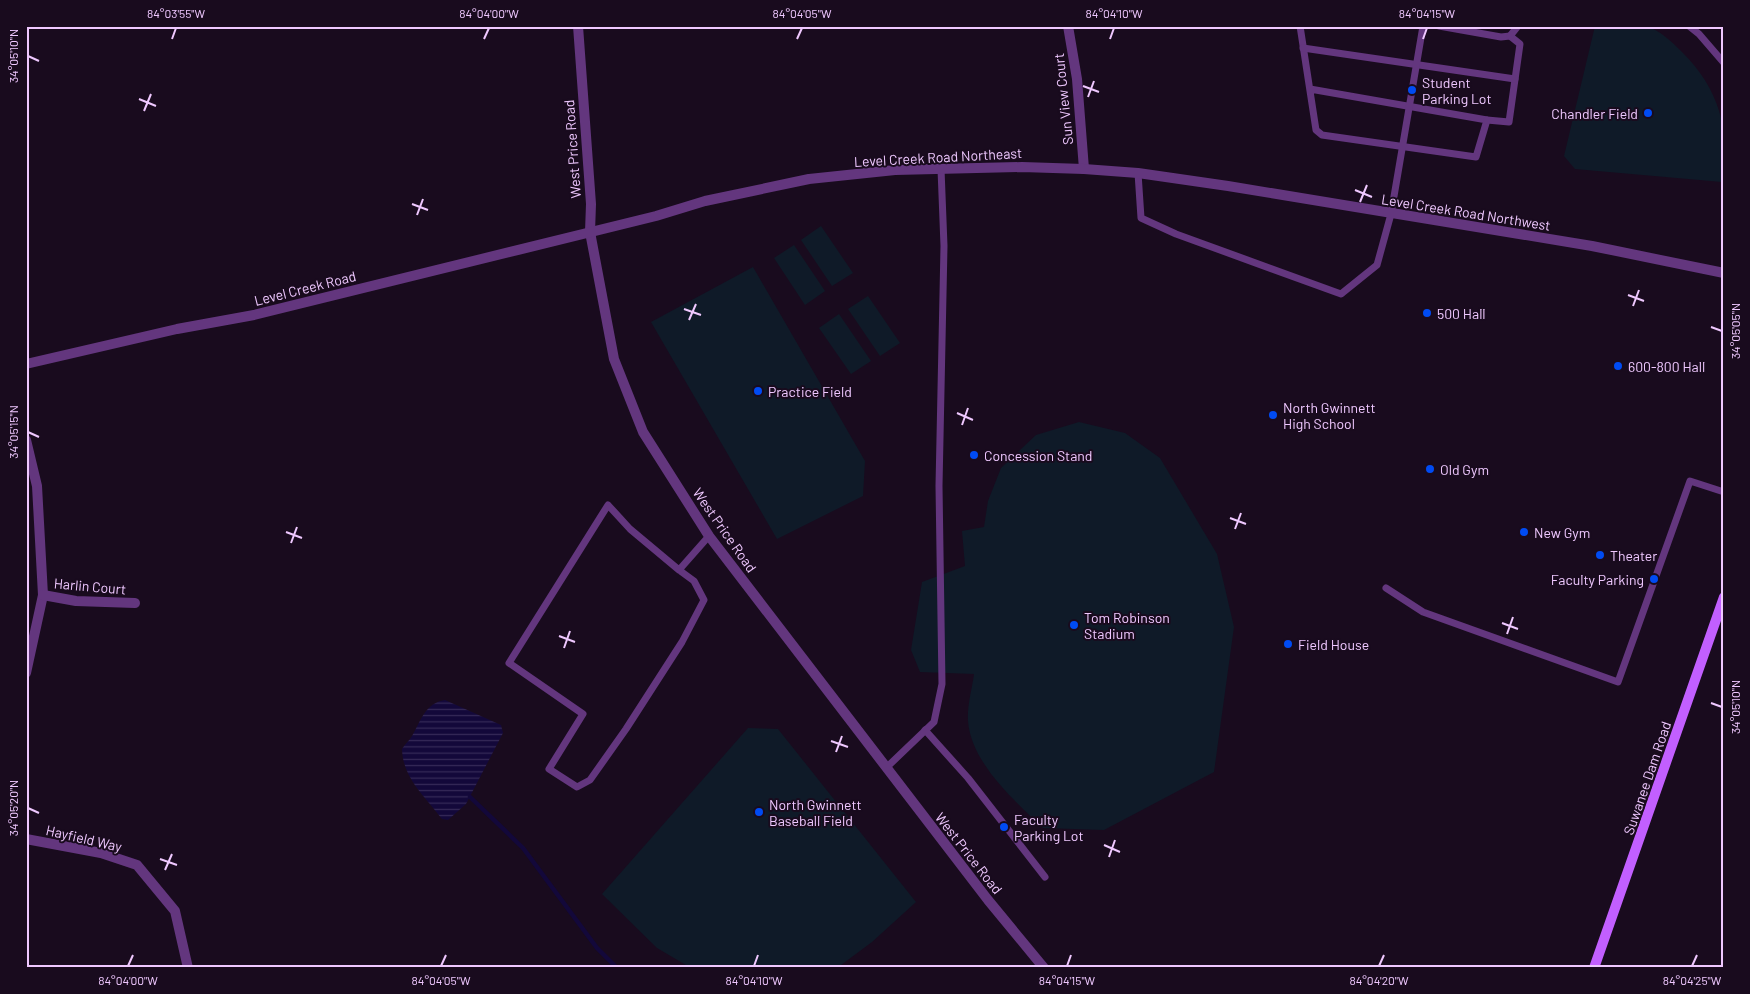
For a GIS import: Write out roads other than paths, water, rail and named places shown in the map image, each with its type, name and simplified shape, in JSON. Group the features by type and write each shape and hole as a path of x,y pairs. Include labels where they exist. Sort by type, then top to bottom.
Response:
{"main road":[{"name":"Suwanee Dam Road","path":"1594,968 1724,596"}],"street":[{"name":"West Price Road","path":"578,26 590,204 590,232 614,359 643,432 709,536 988,900 1044,968"},
{"name":"Sun View Court","path":"1068,26 1077,79 1084,169"},
{"name":"Level Creek Road Northeast","path":"590,232 656,216 705,201 809,179 895,170 1022,166 1084,169"},
{"name":"Level Creek Road Northwest","path":"1084,169 1138,173 1228,186 1592,246 1723,271"},
{"name":"Level Creek Road","path":"26,364 176,329 254,315 590,232"},
{"path":"26,440 37,486 42,595 26,673"},
{"name":"Harlin Court","path":"42,595 76,601 135,603"},
{"name":"Hayfield Way","path":"26,839 101,853 137,865 174,911 188,968"}],"lane":[{"path":"1300,26 1316,130 1322,135 1476,157 1487,120"},
{"path":"1138,173 1141,218 1176,234 1341,294 1377,265 1391,214 1423,26"},
{"path":"1310,89 1487,120 1509,122 1520,44 1510,36 1501,37 1439,26"},
{"path":"1510,36 1518,26"},
{"path":"1689,26 1699,34 1724,63"},
{"path":"1303,48 1515,79"},
{"path":"886,768 934,722 942,684 939,486 944,246 941,169"},
{"path":"1386,588 1423,612 1618,682 1690,481 1724,492"},
{"path":"608,504 630,529 679,570 694,581 704,600 682,642 626,729 590,780 577,787 548,769 583,714 510,663 608,504"},
{"path":"679,570 709,536"},
{"path":"925,730 968,778 1044,877"}],"waterway":[{"path":"470,797 523,848 597,948 617,968"}],"place":[{"name":"Student Parking Lot","path":"1412,90"},
{"name":"Chandler Field","path":"1648,113"},
{"name":"500 Hall","path":"1427,313"},
{"name":"600-800 Hall","path":"1618,366"},
{"name":"Practice Field","path":"758,391"},
{"name":"North Gwinnett High School","path":"1273,415"},
{"name":"Concession Stand","path":"974,455"},
{"name":"Old Gym","path":"1430,469"},
{"name":"New Gym","path":"1524,532"},
{"name":"Theater","path":"1600,555"},
{"name":"Faculty Parking","path":"1654,579"},
{"name":"Tom Robinson Stadium","path":"1074,625"},
{"name":"Field House","path":"1288,644"},
{"name":"North Gwinnett Baseball Field","path":"759,812"},
{"name":"Faculty Parking Lot","path":"1004,827"}]}
